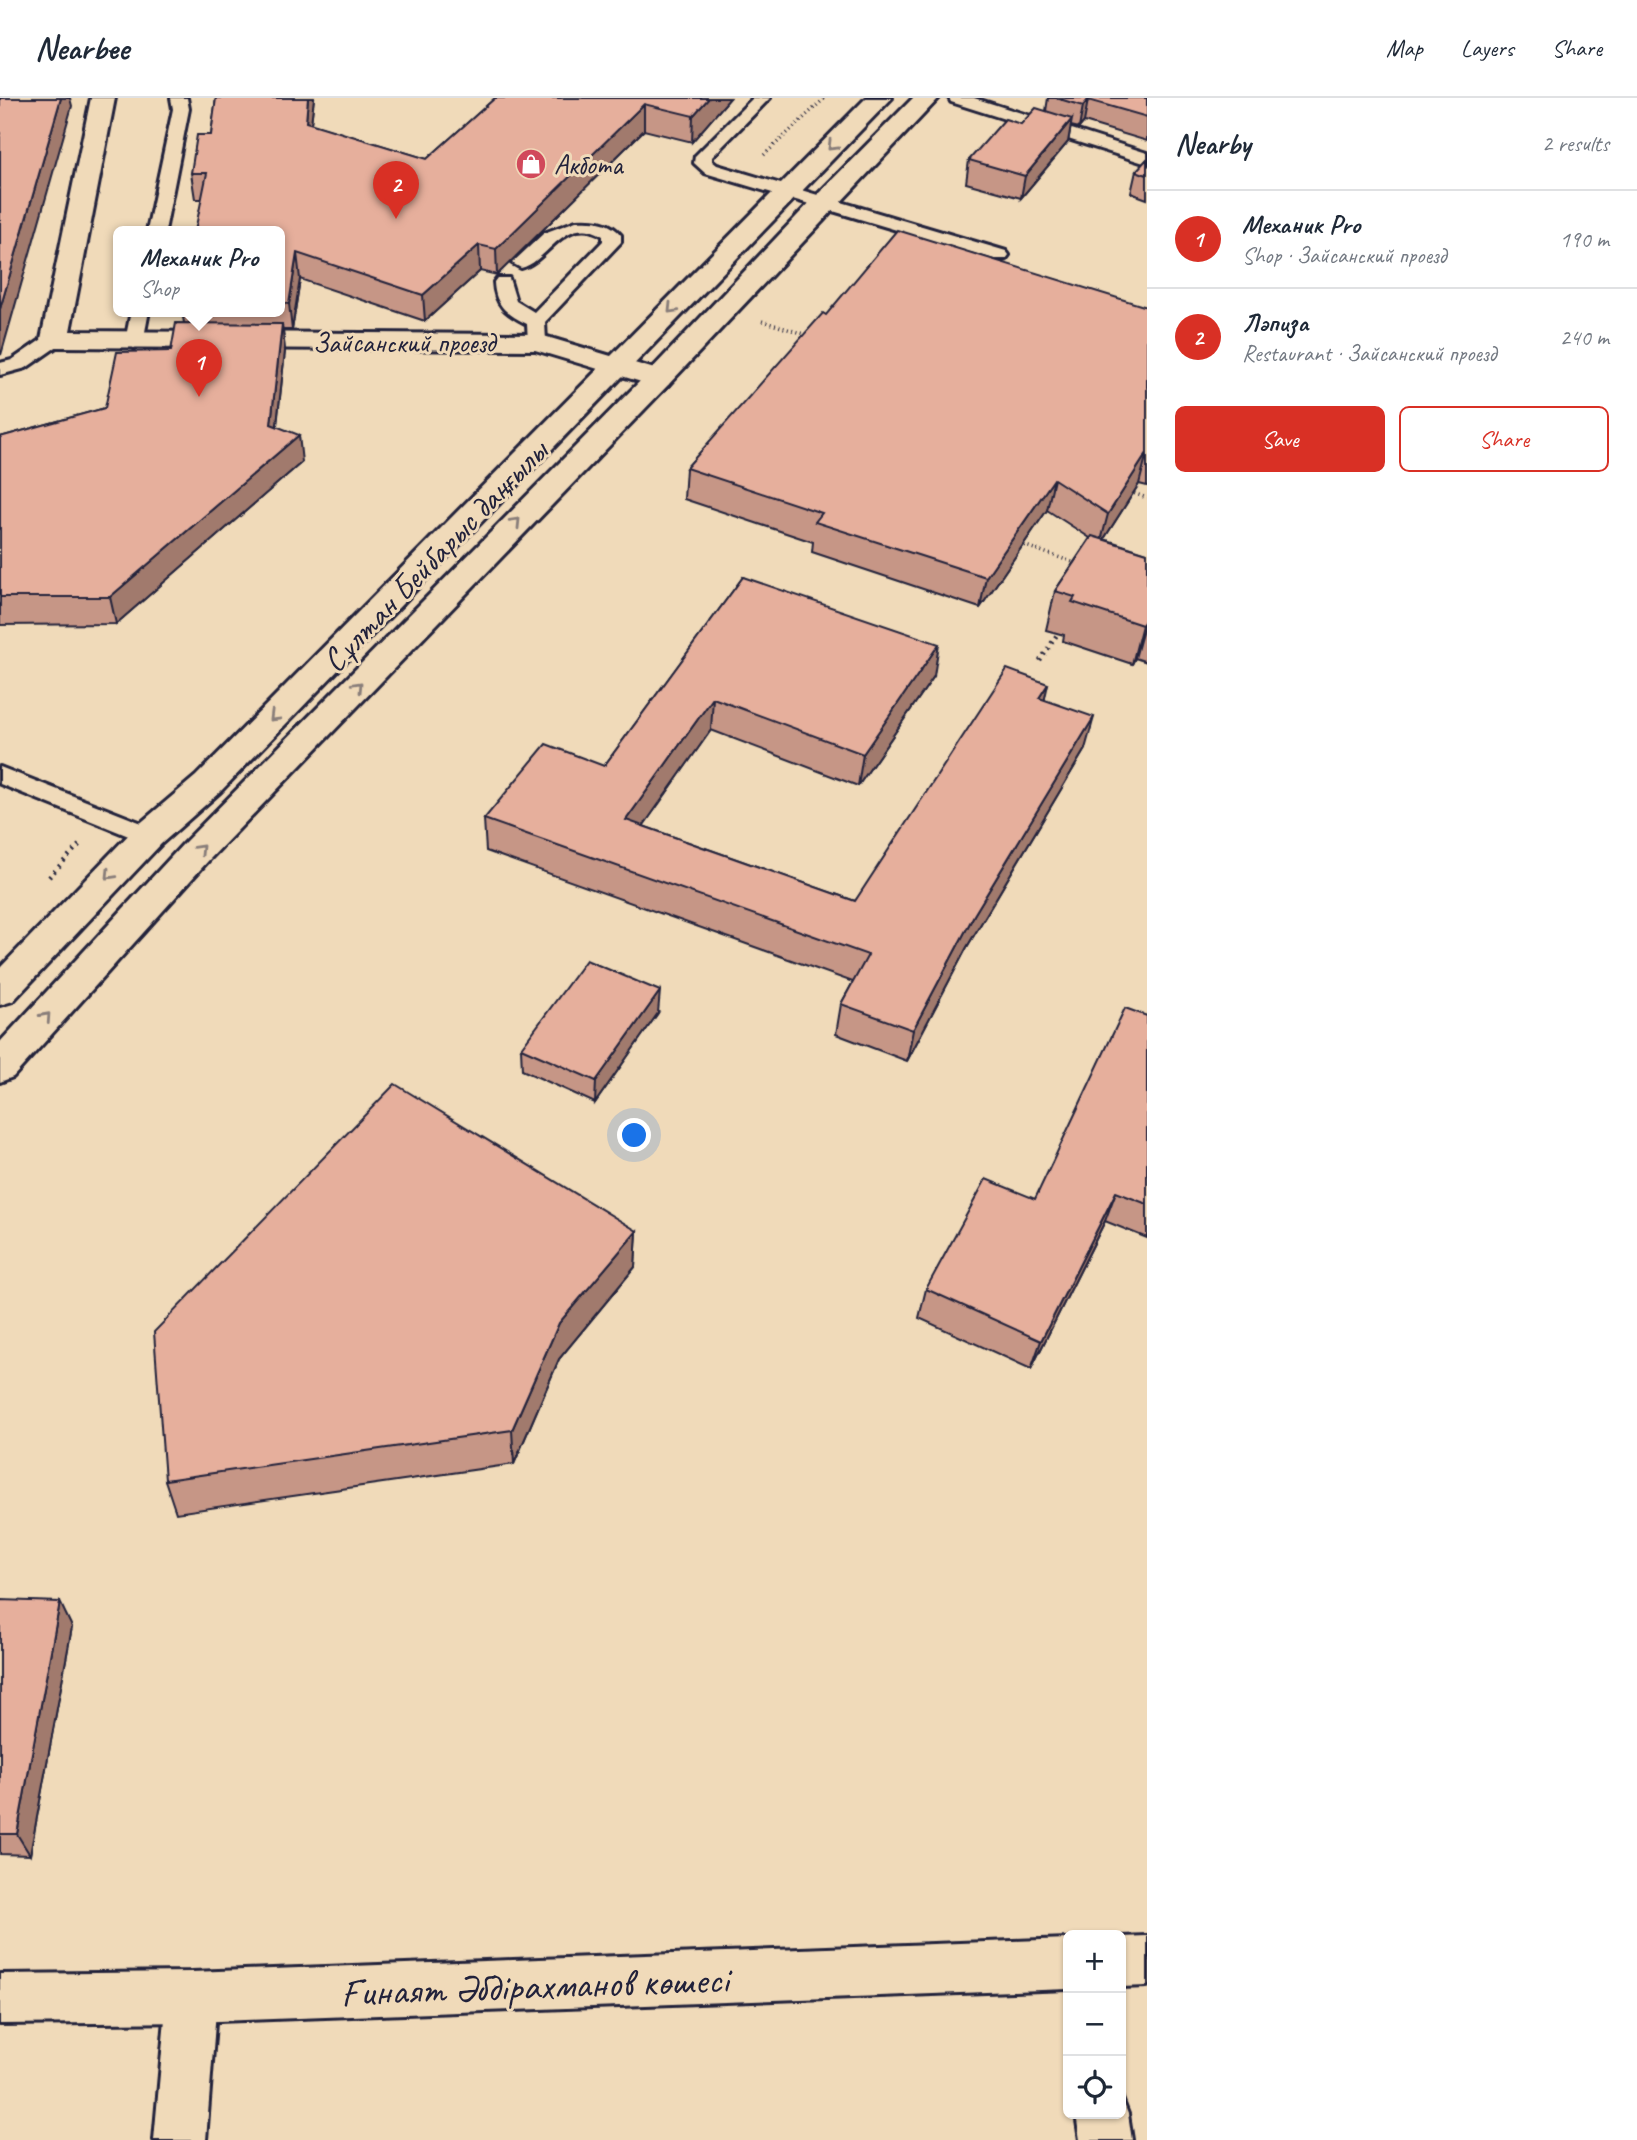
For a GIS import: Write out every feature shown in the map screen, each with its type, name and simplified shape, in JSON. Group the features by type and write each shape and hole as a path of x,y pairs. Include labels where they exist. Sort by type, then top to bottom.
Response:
{"main road":[{"path":"55,339 103,98"},
{"name":"Сұлтан Бейбарыс даңғылы","path":"0,991 149,835 227,764 880,98"},
{"name":"Сұлтан Бейбарыс даңғылы","path":"0,1067 196,852 658,379 824,202 927,98"},
{"name":"Зайсанский проезд","path":"55,339 134,342 537,332 615,368 658,379"},
{"path":"1126,1962 1147,1961"},
{"name":"Ғинаят Әбдірахманов көшесі","path":"0,1999 192,1997 1063,1964"},
{"path":"180,2140 192,1997"},
{"path":"1103,2119 1106,2140"}],"lane":[{"path":"157,226 181,109 179,98"},
{"path":"762,98 704,156 703,163 711,169 1000,256"},
{"path":"957,98 1147,159"},
{"path":"503,282 502,295 508,306 537,332 612,242 611,235 595,226 564,228 553,233 521,263"},
{"path":"134,342 139,317"},
{"path":"0,369 19,364 55,339"},
{"path":"0,775 149,835"}],"path":[{"path":"758,319 811,336"},
{"path":"1121,489 1147,498"},
{"path":"1018,544 1084,565"},
{"path":"1040,660 1062,626"}],"building":[{"path":"0,98 61,98 0,309"},
{"path":"216,98 308,98 306,122 427,159 495,98 709,98 693,116 644,104 496,249 479,245 423,295 297,253 289,304 285,304 285,226 196,226 207,173 191,173 197,135 211,135"},
{"path":"1056,98 1147,98 1147,117 1088,100 1083,106"},
{"path":"1036,108 1072,119 1025,176 969,160 1005,119 1021,124"},
{"path":"1147,159 1147,175 1136,171"},
{"path":"897,230 1147,307 1147,453 1108,514 1054,479 986,577 815,522 822,513 686,468 823,313 826,315"},
{"path":"176,323 282,324 271,424 299,435 110,597 0,597 0,437 105,408 117,352 171,351"},
{"path":"1092,536 1147,553 1147,620 1142,625 1072,602 1075,597 1055,591"},
{"path":"743,577 939,644 863,754 713,698 626,820 855,901 1007,669 1048,684 1039,698 1094,717 974,915 913,1030 841,1004 868,955 484,819 546,744 604,766"},
{"path":"586,960 660,991 596,1081 521,1048"},
{"path":"1125,1008 1147,1016 1147,1204 1116,1192 1041,1341 926,1289 986,1179 1035,1199"},
{"path":"395,1084 637,1231 559,1323 512,1430 165,1480 154,1332"},
{"path":"0,1600 60,1602 17,1834 0,1834"}],"place":[{"name":"Акбота","path":"531,164"},
{"name":"Ләпиза","path":"396,219"},
{"name":"Механик Pro","path":"199,397"}]}
